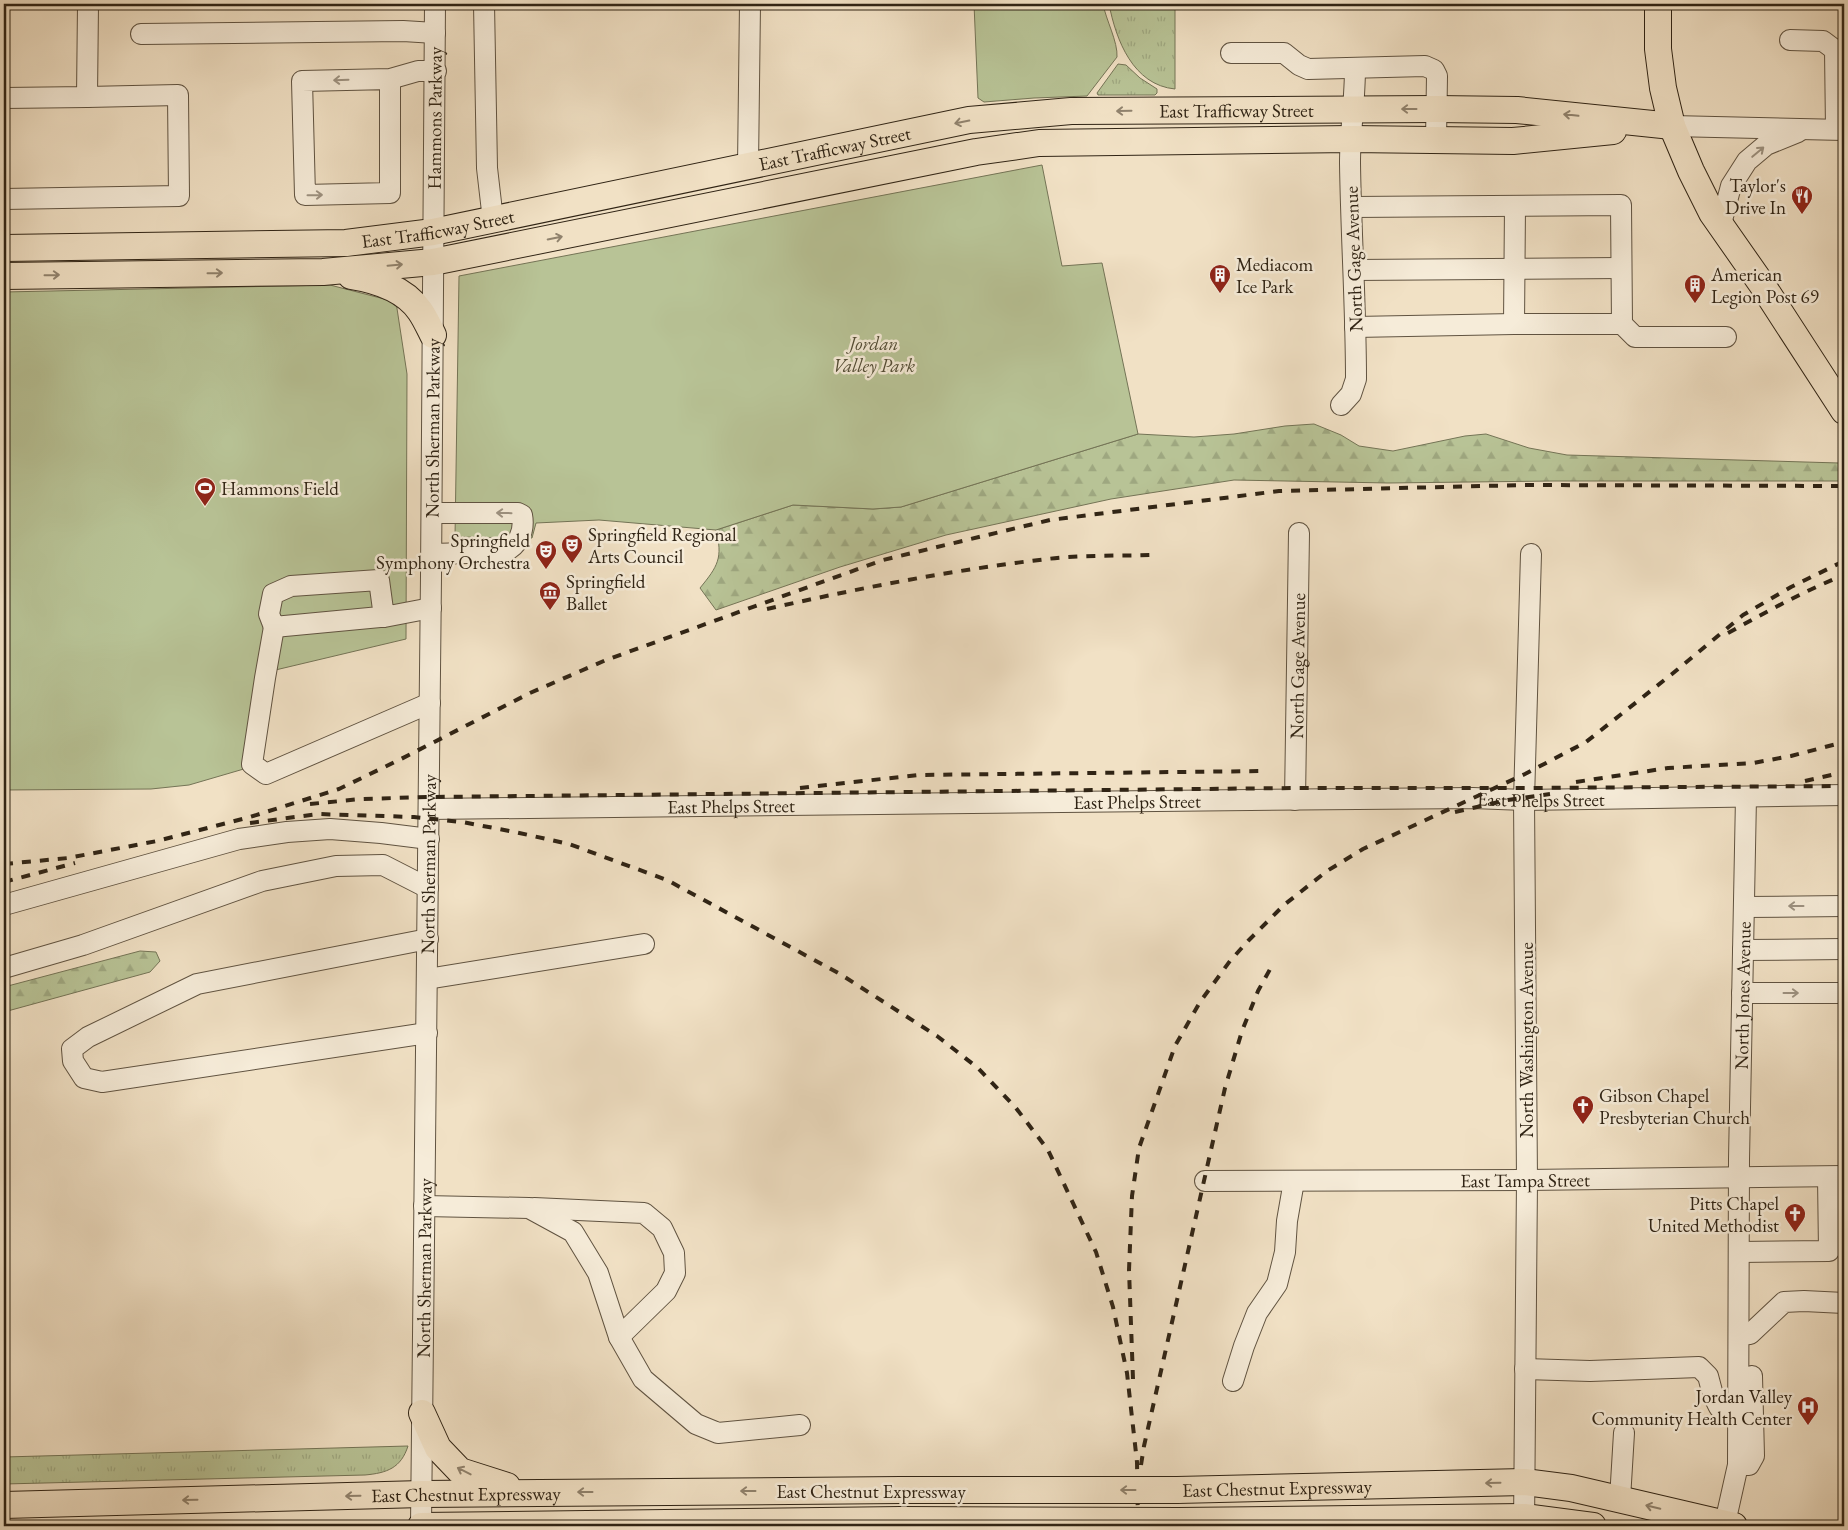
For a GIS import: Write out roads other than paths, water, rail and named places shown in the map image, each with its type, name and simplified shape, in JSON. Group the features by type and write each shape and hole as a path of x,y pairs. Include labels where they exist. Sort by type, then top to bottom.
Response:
{"main road":[{"path":"1658,4 1660,69 1672,126 1701,192 1712,213 1761,283 1844,411"},
{"name":"East Trafficway Street","path":"4,248 346,243 433,232 969,120 1071,112 1352,109 1517,110 1672,126"},
{"name":"East Trafficway Street","path":"4,276 323,272 434,262 967,154 1039,143 1351,139 1513,141 1672,126"},
{"path":"323,272 372,279 399,291 420,310 433,335"},
{"path":"422,1412 438,1448 460,1471 526,1492"},
{"name":"East Chestnut Expressway","path":"4,1505 526,1492 1177,1490 1524,1482 1570,1488 1730,1525"},
{"name":"East Chestnut Expressway","path":"421,1526 901,1520 1524,1522 1593,1526"}],"street":[{"path":"88,4 88,96"},
{"name":"Hammons Parkway","path":"433,232 436,71 435,4"},
{"path":"484,4 487,168 493,220"},
{"path":"748,166 750,4"},
{"path":"141,34 403,31 435,33"},
{"path":"1790,40 1822,41 1835,50 1840,129"},
{"path":"1231,53 1284,53 1299,65 1308,69 1425,66 1434,70 1436,76 1436,140"},
{"name":"North Gage Avenue","path":"1341,405 1351,394 1356,380 1351,139 1352,109 1355,95 1355,68"},
{"path":"390,79 390,193 305,195 302,81 390,79 418,71 436,71"},
{"path":"4,98 178,95 179,196 4,199"},
{"name":"East Trafficway Street","path":"1672,126 1840,129"},
{"path":"1721,224 1731,186 1746,161 1766,145 1807,129"},
{"path":"1352,207 1621,205 1622,324 1635,337 1726,337"},
{"path":"1514,324 1515,206"},
{"name":"North Sherman Parkway","path":"421,1526 432,554 433,232"},
{"path":"1354,270 1621,268"},
{"path":"1355,327 1622,324"},
{"path":"432,512 518,513 522,515 523,520 519,539 513,549 503,552 432,554"},
{"name":"North Gage Avenue","path":"1295,800 1299,533"},
{"name":"North Washington Avenue","path":"1524,1522 1527,1180 1524,800 1531,554"},
{"path":"384,617 379,580 291,586 273,594 270,614 274,627 252,764 266,774 430,702"},
{"path":"274,627 384,617 431,608"},
{"name":"East Phelps Street","path":"429,809 1473,798 1524,800 1844,795"},
{"name":"North Jones Avenue","path":"1730,1525 1738,1465 1738,1407 1744,1335 1739,1252 1739,1179 1746,797"},
{"path":"4,905 239,839 287,832 330,829 381,832 429,839"},
{"path":"381,832 384,865"},
{"path":"4,968 83,945 262,881 336,866 384,865 428,888"},
{"path":"1744,907 1844,906"},
{"path":"427,1033 102,1082 84,1078 72,1062 72,1049 88,1037 197,984 428,939"},
{"path":"427,979 644,944"},
{"path":"1743,950 1844,950"},
{"path":"1742,993 1844,993"},
{"path":"1739,1252 1829,1251 1836,1176"},
{"name":"East Tampa Street","path":"1205,1181 1739,1179 1836,1176"},
{"path":"1234,1381 1244,1346 1257,1314 1277,1284 1285,1252 1287,1222 1294,1181"},
{"path":"424,1206 644,1213 662,1228 674,1253 675,1273 666,1291 619,1337"},
{"path":"530,1208 573,1232 598,1273 619,1337 643,1379 696,1424 718,1433 800,1425"},
{"path":"1738,1465 1749,1465 1754,1456 1744,1335 1784,1302 1844,1303"},
{"path":"1525,1369 1590,1370 1699,1367 1708,1376 1713,1395 1719,1406 1738,1407"},
{"path":"1620,1499 1624,1433"}],"railway":[{"path":"4,864 68,858 157,841 250,817 339,789 530,693 606,660 883,560 1050,520 1279,491 1524,485 1844,486"},
{"path":"767,609 907,580 1012,563 1073,557 1150,555"},
{"path":"1133,1379 1129,1270 1132,1196 1139,1148 1175,1046 1200,1002 1230,961 1284,905 1327,871 1363,849 1525,774 1586,742 1743,615 1791,587 1844,561"},
{"path":"1728,633 1800,595 1844,575"},
{"path":"1576,782 1668,768 1753,763 1791,756 1844,742"},
{"path":"800,788 918,775 1264,771"},
{"path":"1805,781 1844,772"},
{"path":"310,804 361,799 429,797 1294,788 1844,786"},
{"path":"1455,812 1508,800 1550,794"},
{"path":"250,823 318,814 414,817 462,822 569,844 667,880 840,974 937,1036 978,1068 1016,1108 1048,1150 1096,1252 1113,1307 1127,1373 1137,1462 1138,1526"},
{"path":"4,882 75,863"},
{"path":"1141,1465 1225,1088 1242,1031 1258,991 1274,962"}],"place":[{"name":"Taylor's Drive In","path":"1802,215"},
{"name":"Mediacom Ice Park","path":"1220,294"},
{"name":"American Legion Post 69","path":"1695,304"},
{"name":"Hammons Field","path":"205,507"},
{"name":"Springfield Regional Arts Council","path":"572,564"},
{"name":"Springfield Symphony Orchestra","path":"546,570"},
{"name":"Springfield Ballet","path":"550,611"},
{"name":"Gibson Chapel Presbyterian Church","path":"1583,1125"},
{"name":"Pitts Chapel United Methodist","path":"1795,1233"},
{"name":"Jordan Valley Community Health Center","path":"1808,1426"}],"park label":[{"name":"Jordan Valley Park","path":"874,354"}]}
